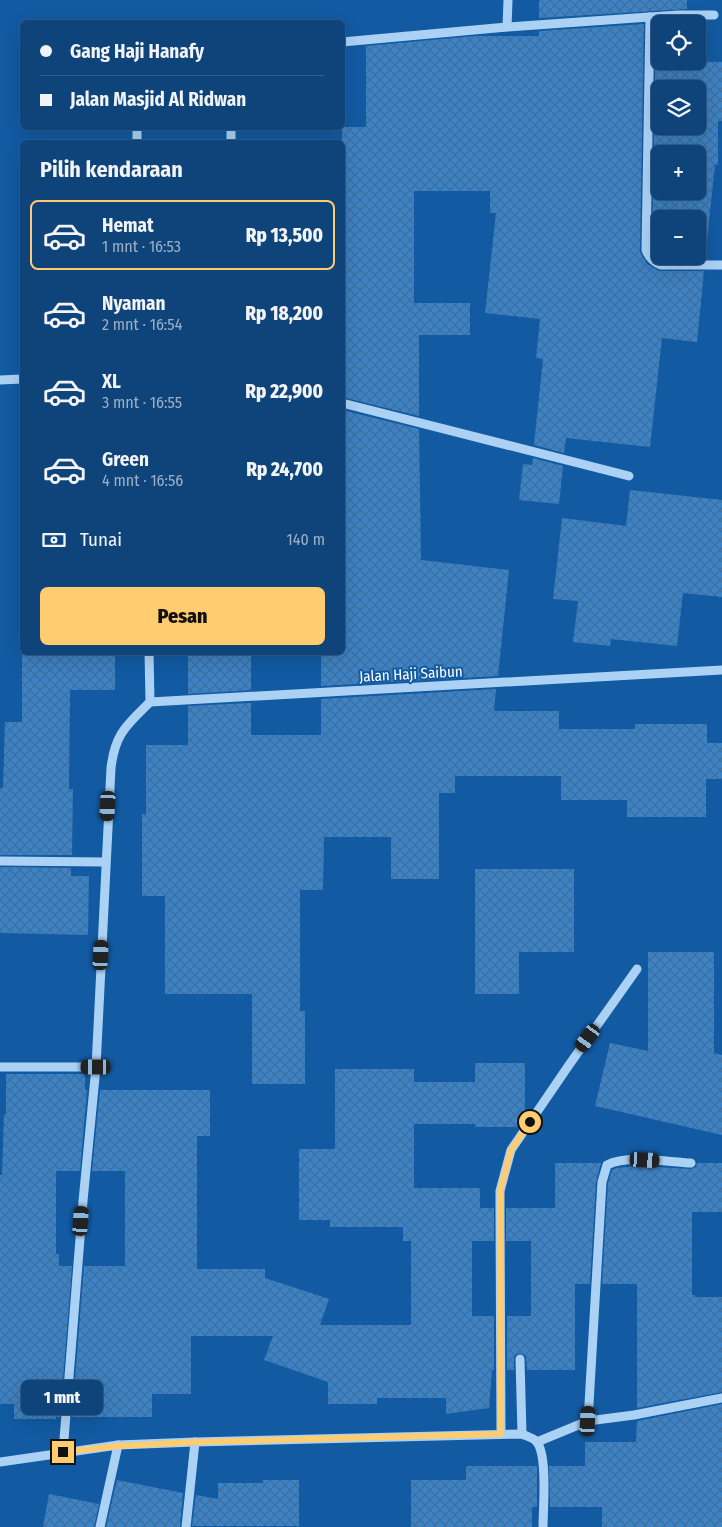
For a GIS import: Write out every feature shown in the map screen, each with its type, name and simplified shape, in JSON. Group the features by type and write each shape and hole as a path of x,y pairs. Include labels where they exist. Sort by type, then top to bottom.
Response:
{"street":[{"path":"508,0 508,27"},
{"path":"345,42 508,27 678,15 714,15"},
{"path":"650,17 646,250 655,263 722,265"},
{"path":"0,380 20,379"},
{"path":"345,404 629,476"},
{"path":"63,1452 83,1201 96,1067 111,768 114,746 122,731 150,702 148,655"},
{"name":"Jalan Haji Saibun","path":"150,702 722,670"},
{"path":"0,860 105,862"},
{"path":"501,1434 500,1211 503,1178 511,1150 637,969"},
{"path":"0,1067 96,1067"},
{"path":"588,1421 602,1182 607,1165 630,1160 691,1163"},
{"path":"520,1359 522,1434"},
{"path":"537,1442 588,1421 722,1398"},
{"path":"0,1462 118,1446 195,1442 522,1434 537,1442 542,1452 544,1477 543,1527"},
{"path":"186,1527 195,1442"},
{"path":"100,1527 118,1446"}],"building":[{"path":"539,0 687,0 687,9 539,18"},
{"path":"644,24 640,252 647,264 659,271 704,271 697,342 662,338 650,447 566,438 564,453 534,445 543,359 536,358 540,319 485,313 496,213 490,213 490,191 414,191 414,303 470,303 470,335 419,335 419,416 345,398 345,140 342,140 342,130 345,130 345,127 366,127 366,46 475,36 539,36 539,31"},
{"path":"706,62 722,62 722,121 718,121 718,165 715,165 706,250 706,210 653,210 653,200 706,200 706,145 654,145 654,135 706,135 706,80 655,80 655,70 706,70"},
{"path":"345,411 419,429 421,560 509,570 498,676 321,686 321,655 345,655"},
{"path":"533,458 563,466 559,504 519,500 523,464 532,465"},
{"path":"630,490 722,500 722,597 683,593 677,646 611,639 610,646 573,642 578,601 553,599 562,518 626,526"},
{"path":"22,655 115,655 115,690 70,690 69,789 73,789 72,855 0,855 0,788 3,788 5,722 22,722"},
{"path":"188,655 251,655 251,690 188,694"},
{"path":"496,689 494,711 559,711 559,729 635,729 635,724 707,724 707,743 722,743 722,779 706,779 706,817 627,817 627,800 561,800 561,776 455,776 455,793 439,793 439,879 391,879 391,837 324,837 323,890 300,890 300,1011 305,1011 305,1084 252,1084 252,994 165,994 165,896 142,896 142,814 146,814 146,745 188,745 188,706 251,703 251,735 321,735 321,699"},
{"path":"0,867 71,868 71,876 89,876 88,935 0,933"},
{"path":"475,869 574,869 574,952 519,952 519,994 475,994"},
{"path":"648,952 714,952 714,1053 722,1055 722,1135 595,1106 610,1043 648,1051"},
{"path":"475,1063 525,1063 525,1119 519,1127 475,1127 475,1124 414,1124 414,1188 480,1188 480,1208 494,1208 494,1241 472,1241 472,1316 494,1316 494,1370 492,1370 489,1408 446,1414 446,1398 377,1398 377,1404 328,1404 328,1382 264,1360 273,1336 191,1336 191,1394 152,1394 152,1417 72,1417 84,1266 125,1266 125,1171 92,1171 100,1090 210,1090 210,1136 197,1136 197,1269 265,1269 265,1278 329,1299 320,1325 411,1325 411,1241 403,1241 403,1227 330,1227 330,1220 299,1220 299,1149 335,1149 335,1069 414,1069 414,1082 475,1082"},
{"path":"6,1074 85,1074 85,1090 87,1090 80,1171 56,1171 56,1254 59,1254 59,1266 72,1266 60,1417 56,1417 56,1419 14,1419 14,1404 0,1404 0,1175 2,1175 4,1114 6,1114"},
{"path":"555,1163 601,1163 596,1182 590,1284 575,1284 575,1370 527,1370 526,1356 520,1353 514,1356 514,1370 507,1370 507,1316 531,1316 531,1241 506,1241 506,1208 555,1208"},
{"path":"697,1163 722,1163 722,1212 692,1212 692,1295 695,1295 695,1297 722,1297 722,1392 637,1408 637,1284 602,1284 608,1183 612,1170 617,1168 637,1166 691,1169 696,1167"},
{"path":"722,1404 722,1527 602,1527 602,1507 550,1507 549,1466 585,1466 585,1442 636,1442 637,1421"},
{"path":"466,1466 537,1466 537,1507 532,1507 532,1527 411,1527 411,1480 466,1480"},
{"path":"117,1480 183,1493 180,1527 106,1527"},
{"path":"263,1480 299,1480 299,1526 192,1526 196,1495 218,1499 218,1483 263,1483"},
{"path":"49,1494 99,1504 94,1527 43,1527"}],"route":[{"path":"63,1452 118,1446 195,1442 501,1434 500,1191 511,1150 530,1122"}]}
